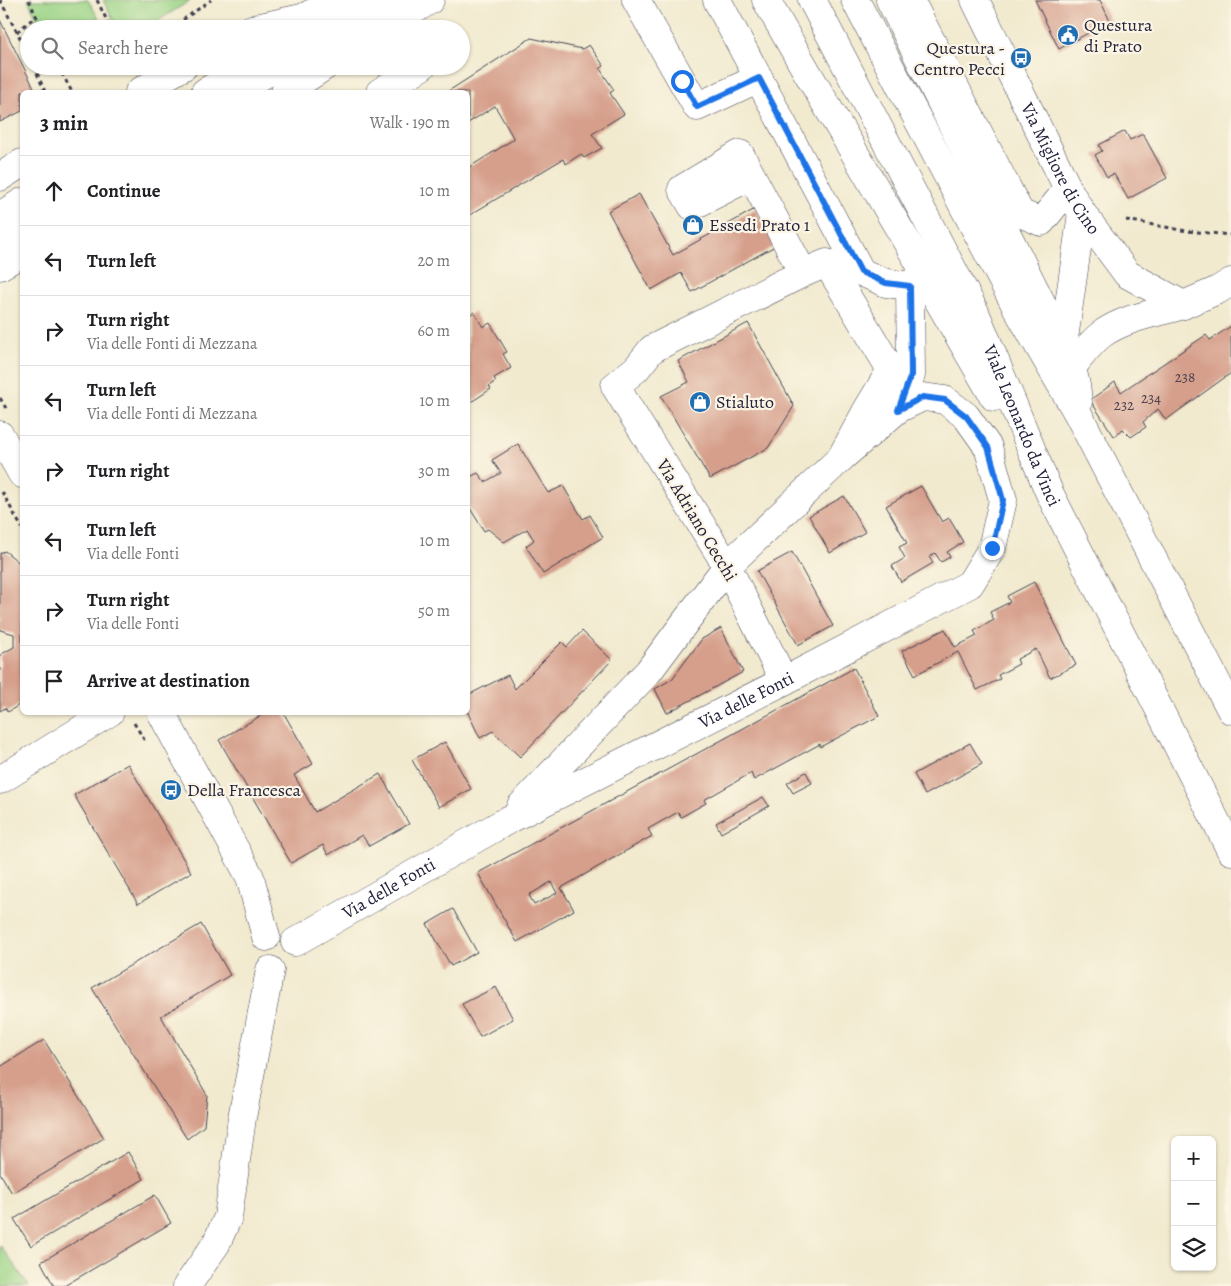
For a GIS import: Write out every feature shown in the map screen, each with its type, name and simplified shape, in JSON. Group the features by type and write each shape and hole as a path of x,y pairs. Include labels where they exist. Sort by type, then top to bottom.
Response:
{"main road":[{"path":"293,20 302,18 339,0"},
{"path":"330,20 364,0"},
{"path":"363,20 399,0"},
{"path":"398,20 430,0"},
{"path":"636,0 697,107 759,78"},
{"path":"717,0 861,272 886,283 917,279"},
{"path":"766,0 807,72 917,279 934,293 1048,492"},
{"name":"Viale Leonardo da Vinci","path":"812,0 975,312 1048,492 1231,851"},
{"path":"855,0 1018,312 1078,414 1231,710"},
{"path":"890,0 1068,356 1076,379 1078,414"},
{"path":"910,0 1020,213 1041,222 1068,189"},
{"name":"Via Migliore di Cino","path":"975,0 1068,189 1082,213 1127,274 1183,305"},
{"path":"142,90 168,75"},
{"path":"216,90 243,85 262,75"},
{"path":"288,90 311,75"},
{"path":"383,90 407,75"},
{"path":"0,177 20,164"},
{"path":"508,820 648,672 727,566 841,458 891,370 827,263 803,273 751,176"},
{"path":"0,216 20,203"},
{"path":"1068,356 1082,213"},
{"path":"0,242 20,228"},
{"path":"0,266 20,254"},
{"name":"Via Adriano Cecchi","path":"784,681 727,566 615,386 636,369 652,349 803,273"},
{"path":"898,410 911,375 917,279"},
{"path":"1068,356 1126,322 1183,305 1218,290 1231,282"},
{"name":"Via delle Fonti","path":"295,942 508,820 784,681 970,584 992,548 1003,500 988,447 966,416 945,400 923,397 898,410 841,458"},
{"path":"0,435 20,470"},
{"path":"0,780 105,715"},
{"path":"162,715 250,877 266,937"},
{"path":"275,933 281,933 290,937 295,942 298,958 294,964 283,972 270,970 262,963 260,949 266,937 275,933"},
{"path":"187,1286 216,1244 228,1217 242,1118 270,970"}],"path":[{"path":"0,0 20,38"},
{"path":"30,0 39,20"},
{"path":"97,0 107,20"},
{"path":"183,20 211,0"},
{"path":"31,20 37,15"},
{"path":"38,75 44,90"},
{"path":"63,75 71,90"},
{"path":"1126,220 1188,231 1231,236"},
{"path":"0,489 20,524"}],"green space":[{"path":"28,0 88,0 100,20 38,20"},
{"path":"103,0 191,0 159,20 113,20"},
{"path":"0,1245 29,1286 0,1286"}],"building":[{"name":"Questura di Prato","path":"1035,0 1100,0 1110,21 1059,49"},
{"path":"0,20 20,60 20,75 28,75 35,90 20,90 20,112 0,122"},
{"path":"531,38 582,49 589,45 604,66 600,69 614,90 610,93 624,114 592,134 602,148 584,158 581,154 566,164 563,159 470,215 470,167 514,139 495,106 470,122 470,90 450,90"},
{"path":"1125,131 1130,140 1143,134 1167,178 1128,199 1114,174 1107,177 1095,155 1102,151 1099,145"},
{"path":"639,194 673,255 755,209 775,246 692,292 681,273 651,290 608,211"},
{"path":"474,312 483,327 490,323 507,352 503,354 511,368 494,378 496,381 489,386 491,389 470,403 470,315"},
{"path":"748,323 794,406 768,448 710,479 661,396 689,382 678,361"},
{"path":"1231,326 1231,373 1166,420 1158,409 1143,422 1146,427 1131,437 1123,429 1114,436 1090,400 1115,382 1121,392 1206,335 1210,340"},
{"path":"518,444 548,493 563,486 583,519 590,515 603,537 543,574 526,546 534,540 527,529 504,542 488,529 484,531 470,508 470,477 478,473 485,482 501,473 492,460"},
{"path":"921,486 942,522 949,518 963,542 947,552 950,557 941,562 935,553 929,557 933,563 901,582 892,566 905,558 899,547 907,543 886,506"},
{"path":"844,496 865,532 830,553 809,516"},
{"path":"5,551 20,563 20,704 8,712 5,708 0,711 0,655 14,647 14,634 0,630 0,553"},
{"path":"792,552 833,626 798,645 757,571"},
{"path":"1034,582 1076,665 1050,678 1036,649 1017,659 1019,664 998,675 1000,679 977,690 958,652 915,675 902,651 945,629 955,647 977,636 974,631 994,620 990,612 1010,602 1007,596"},
{"path":"721,628 743,672 667,713 655,689 672,679 702,639"},
{"path":"582,631 612,660 520,757 493,731 480,738 469,715 470,694 508,675 515,689 562,642 567,647"},
{"path":"854,668 879,716 820,747 820,744 754,780 751,773 704,800 706,803 681,817 678,812 648,829 652,836 561,888 574,910 517,942 478,873","holes":["551,882 557,893 534,905 529,895"]},
{"path":"262,715 285,715 313,764 294,775 315,812 380,774 409,824 369,846 362,835 328,855 323,845 291,863 219,740"},
{"path":"445,742 471,789 439,807 412,760"},
{"path":"970,743 982,764 925,795 914,774"},
{"path":"128,764 191,872 138,904 74,795"},
{"path":"806,772 812,783 793,793 787,783"},
{"path":"763,797 769,806 721,833 716,823"},
{"path":"453,909 477,952 451,966 427,924"},
{"path":"201,924 230,975 161,1016 207,1095 204,1126 187,1139 92,988"},
{"path":"496,987 513,1019 480,1037 462,1004"},
{"path":"44,1040 104,1138 12,1193 0,1173 0,1067"},
{"path":"128,1152 144,1179 31,1246 14,1219"},
{"path":"155,1195 171,1223 64,1286 54,1286 41,1262"}],"place":[{"name":"Questura di Prato","path":"1068,35"},
{"name":"Questura - Centro Pecci","path":"1021,58"},
{"name":"Essedi Prato 1","path":"693,225"},
{"name":"Stialuto","path":"700,402"},
{"name":"Della Francesca","path":"171,790"}],"route":[{"path":"682,81 697,107 759,78 861,272 886,283 910,286 911,375 898,410 923,397 945,400 966,416 988,447 1003,500 992,548"}]}
